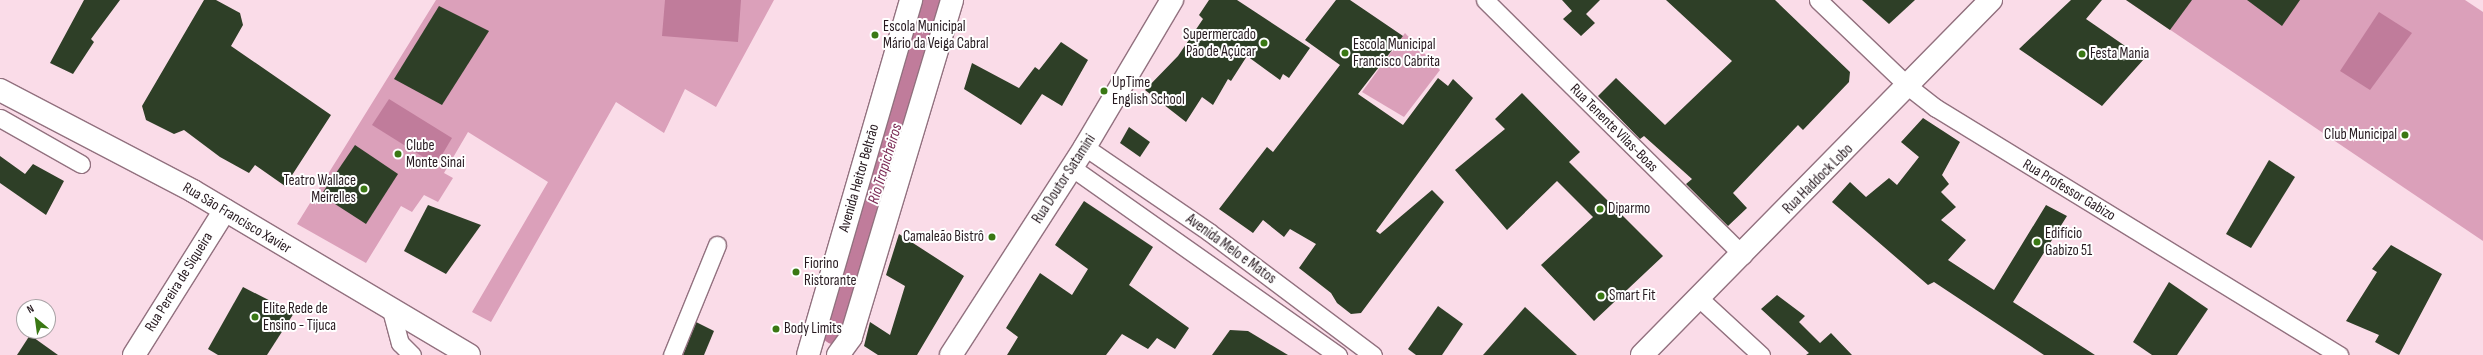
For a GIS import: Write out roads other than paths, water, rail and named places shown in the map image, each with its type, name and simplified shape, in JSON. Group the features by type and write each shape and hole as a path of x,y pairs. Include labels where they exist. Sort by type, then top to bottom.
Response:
{"main road":[{"name":"Avenida Heitor Beltrão","path":"808,355 911,0"},
{"path":"838,355 853,346 952,0"},
{"name":"Rua Doutor Satamini","path":"951,355 1084,147 1172,0"},
{"name":"Rua Haddock Lobo","path":"1642,355 1700,299 1991,0"},
{"name":"Rua São Francisco Xavier","path":"0,90 225,210 469,355"},
{"name":"Rua Pereira de Siqueira","path":"134,355 225,210"}],"street":[{"name":"Rua Tenente Vilas-Boas","path":"1485,0 1743,255"},
{"name":"Rua Professor Gabizo","path":"1818,0 1908,87 1948,116 2339,355"},
{"path":"0,118 81,164"},
{"name":"Avenida Melo e Matos","path":"1084,147 1209,232 1373,355"},
{"name":"Avenida Melo e Matos","path":"1071,167 1338,355"},
{"path":"672,355 717,246"},
{"path":"1700,299 1761,355"},
{"path":"391,310 400,343 412,355"}],"waterway":[{"name":"Rio Trapicheiros","path":"837,327 935,0"}],"place":[{"name":"Escola Municipal Mário da Veiga Cabral","path":"875,35"},
{"name":"Supermercado Pão de Açúcar","path":"1264,43"},
{"name":"Escola Municipal Francisco Cabrita","path":"1345,53"},
{"name":"Festa Mania","path":"2082,54"},
{"name":"UpTime English School","path":"1104,91"},
{"name":"Club Municipal","path":"2405,135"},
{"name":"Clube Monte Sinai","path":"398,154"},
{"name":"Teatro Wallace Meirelles","path":"364,189"},
{"name":"Diparmo","path":"1600,209"},
{"name":"Camaleão Bistrô","path":"992,237"},
{"name":"Edifício Gabizo 51","path":"2037,242"},
{"name":"Fiorino Ristorante","path":"796,272"},
{"name":"Smart Fit","path":"1601,296"},
{"name":"Elite Rede de Ensino - Tijuca","path":"255,317"},
{"name":"Body Limits","path":"776,329"}]}
